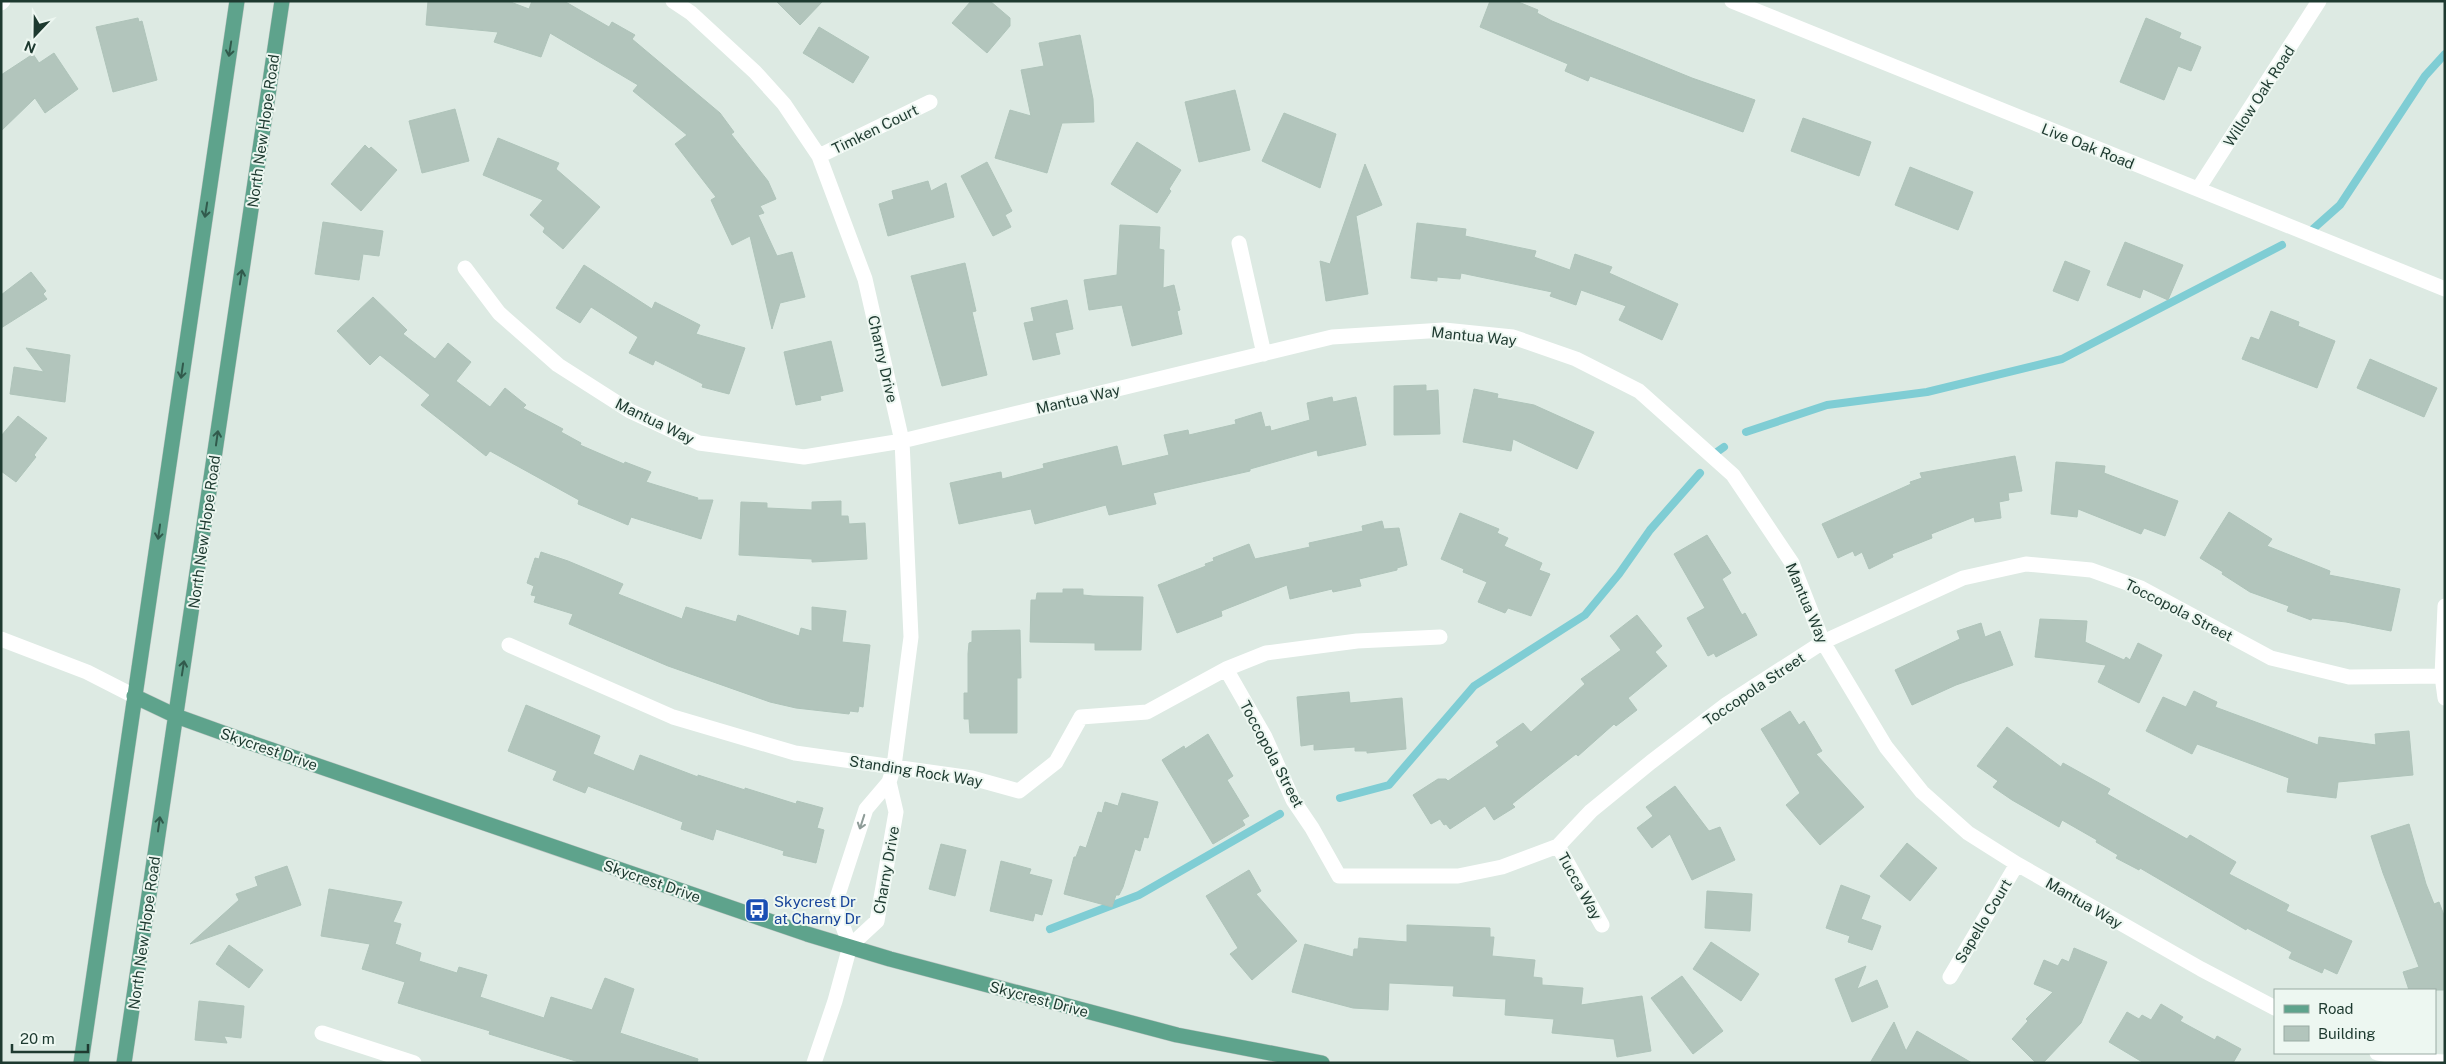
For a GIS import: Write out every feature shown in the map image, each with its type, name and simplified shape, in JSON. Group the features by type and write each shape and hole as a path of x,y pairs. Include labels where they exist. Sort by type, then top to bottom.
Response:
{"main road":[{"path":"81,1063 237,1"},
{"name":"North New Hope Road","path":"124,1063 282,1"},
{"name":"Skycrest Drive","path":"134,696 176,716 762,919 890,959 1177,1035 1322,1063"}],"street":[{"name":"Charny Drive","path":"673,1 691,14 755,72 784,104 819,156 865,279 902,441 911,637 894,766 889,782 866,809 835,904 850,946 877,921 896,812 889,782"},
{"name":"Live Oak Road","path":"1732,1 2445,289"},
{"name":"Willow Oak Road","path":"2198,189 2320,1"},
{"name":"Timken Court","path":"819,156 930,102"},
{"path":"1239,243 1264,354"},
{"name":"Mantua Way","path":"465,268 499,313 558,366 630,411 699,443 804,457 902,441 1332,336 1444,330 1513,337 1576,359 1639,391 1733,475 1792,563 1823,642 1886,747 1922,792 1968,832 2017,864 2201,969 2274,1007"},
{"name":"Toccopola Street","path":"1226,669 1265,737 1293,800 1312,828 1339,876 1458,876 1502,867 1558,846 1591,811 1651,762 1727,704 1823,642 1963,578 2026,564 2091,570 2142,588 2271,658 2349,676 2442,676"},
{"path":"2445,606 2442,676 2445,698"},
{"name":"Standing Rock Way","path":"509,645 673,716 795,753 972,778 1019,791 1056,762 1081,718 1148,712 1226,669 1266,653 1357,640 1440,637"},
{"name":"Skycrest Drive","path":"1,639 87,672 134,696"},
{"name":"Tucca Way","path":"1558,846 1602,925"},
{"name":"Sapello Court","path":"1950,977 2017,864"},
{"path":"814,1063 835,1002 850,946"},
{"path":"322,1033 414,1063"},
{"path":"2382,1054 2419,1061 2445,1062"}],"building":[{"path":"428,1 508,1 529,9 532,1 564,1 609,27 612,22 635,35 632,39 720,113 734,132 731,134 768,181 776,199 760,206 764,213 758,215 777,256 792,252 805,297 780,303 772,329 750,236 732,245 711,200 716,197 675,144 687,135 633,91 638,85 550,33 541,57 494,42 498,32 426,25"},
{"path":"776,1 823,1 800,25"},
{"path":"971,1 990,1 1010,18 1010,26 987,53 952,23"},
{"path":"1490,1 1516,1 1538,10 1537,13 1552,21 1692,78 1755,100 1743,132 1590,76 1588,81 1565,71 1568,64 1480,27"},
{"path":"138,18 139,22 142,21 157,80 113,92 96,27"},
{"path":"2146,18 2181,33 2179,38 2201,47 2191,71 2178,66 2164,100 2120,82"},
{"path":"819,27 869,57 853,83 803,53"},
{"path":"1080,35 1093,99 1094,122 1062,123 1047,173 995,158 1010,110 1031,116 1021,70 1044,66 1039,43"},
{"path":"54,53 78,89 45,113 35,98 1,131 1,75 33,54 39,63"},
{"path":"1235,90 1250,150 1199,162 1185,102"},
{"path":"455,109 469,161 422,173 409,121"},
{"path":"1284,113 1336,134 1320,188 1262,161"},
{"path":"1803,118 1871,142 1859,176 1791,151"},
{"path":"498,138 559,163 556,169 600,207 563,249 543,232 545,228 530,215 543,200 483,175"},
{"path":"1137,142 1181,170 1169,189 1171,191 1157,213 1111,184"},
{"path":"365,145 369,149 371,147 397,170 361,211 331,184"},
{"path":"987,162 1012,211 1005,215 1011,227 993,236 961,176"},
{"path":"1365,164 1382,205 1356,216 1368,294 1326,301 1320,261 1330,264"},
{"path":"1910,167 1973,192 1958,230 1895,205"},
{"path":"928,181 931,191 946,183 954,217 888,236 879,204 894,199 892,191"},
{"path":"323,222 383,231 379,256 363,254 359,280 315,274"},
{"path":"1417,223 1466,229 1465,236 1536,251 1534,257 1570,270 1575,254 1612,267 1609,273 1678,304 1662,340 1619,320 1626,306 1581,290 1576,305 1550,296 1552,292 1461,273 1460,279 1437,277 1437,281 1411,278"},
{"path":"1120,225 1160,227 1159,249 1164,250 1163,288 1174,285 1180,310 1177,311 1182,334 1132,346 1122,305 1089,310 1084,280 1117,275"},
{"path":"2125,242 2183,265 2168,300 2143,289 2140,298 2107,285"},
{"path":"2065,261 2090,271 2078,301 2053,291"},
{"path":"965,263 976,311 972,312 987,375 942,386 911,276"},
{"path":"584,265 652,309 655,302 700,325 696,334 745,348 729,394 702,387 703,384 655,360 653,365 629,353 638,337 591,307 580,323 556,308"},
{"path":"31,272 46,291 43,294 47,299 1,328 1,295"},
{"path":"373,297 407,330 403,334 435,359 448,343 471,362 456,381 490,407 505,388 526,405 523,408 563,429 561,432 581,443 580,445 624,464 625,462 651,472 646,482 698,498 697,500 713,500 701,539 631,517 628,525 578,504 579,500 490,451 486,456 421,405 430,395 380,355 370,365 337,331"},
{"path":"1067,300 1073,329 1055,333 1060,354 1033,360 1024,323 1034,321 1031,308"},
{"path":"2271,311 2299,322 2298,326 2335,341 2317,388 2242,359 2251,337 2259,340"},
{"path":"831,341 843,391 820,396 821,400 796,405 784,352"},
{"path":"26,348 70,355 65,402 10,394 14,367 44,372"},
{"path":"2370,359 2437,388 2424,417 2357,388"},
{"path":"1426,385 1426,391 1438,390 1440,434 1394,435 1394,386"},
{"path":"1474,389 1498,394 1497,398 1534,405 1594,432 1577,469 1513,439 1511,451 1463,442"},
{"path":"1332,397 1333,402 1356,397 1366,445 1318,456 1317,450 1250,469 1250,471 1153,493 1156,504 1109,515 1106,505 1035,524 1031,509 959,524 950,483 1001,472 1002,479 1044,468 1043,464 1117,446 1122,466 1169,455 1164,435 1188,430 1189,435 1236,424 1235,420 1261,412 1265,427 1270,426 1271,431 1310,420 1307,403"},
{"path":"18,416 47,438 34,455 36,457 16,482 1,471 1,436"},
{"path":"2015,456 2022,491 2008,493 2009,500 1999,502 2001,518 1975,522 1974,517 1931,534 1932,538 1892,554 1893,557 1869,569 1862,552 1855,556 1853,551 1838,558 1822,524 1911,484 1910,482 1922,478 1920,473"},
{"path":"2056,462 2105,466 2104,473 2178,501 2165,536 2144,528 2141,534 2078,509 2077,517 2051,514"},
{"path":"841,501 841,516 848,516 849,524 865,523 867,559 812,562 812,559 739,555 741,502 767,503 767,508 812,510 812,502"},
{"path":"2229,512 2272,539 2267,546 2330,571 2329,575 2400,589 2391,631 2346,622 2312,618 2311,620 2287,611 2289,606 2250,592 2200,558"},
{"path":"1460,513 1499,529 1497,533 1508,538 1504,546 1542,563 1539,570 1550,574 1531,616 1508,608 1505,613 1478,602 1487,582 1463,572 1464,569 1441,559"},
{"path":"1382,521 1384,529 1399,528 1407,565 1397,568 1397,570 1359,579 1361,586 1333,592 1332,589 1290,599 1287,585 1221,611 1222,616 1177,633 1158,585 1206,566 1205,564 1214,561 1213,558 1249,544 1255,559 1310,547 1309,543 1363,531 1362,526"},
{"path":"1707,535 1731,573 1722,579 1742,615 1745,613 1757,635 1716,657 1714,653 1708,656 1687,618 1705,608 1674,554"},
{"path":"541,552 623,584 618,594 682,619 686,607 736,622 738,615 799,636 801,628 812,631 812,607 846,611 842,642 870,645 863,707 859,706 858,712 850,711 849,714 796,708 770,702 668,666 569,624 573,614 534,602 536,596 531,595 534,586 527,583 535,558 539,559"},
{"path":"1063,589 1083,589 1083,595 1093,596 1143,597 1141,650 1095,650 1095,643 1030,642 1031,600 1036,600 1037,593 1063,593"},
{"path":"1637,615 1662,646 1655,652 1667,666 1628,698 1637,710 1616,726 1614,724 1578,756 1576,754 1512,804 1515,807 1494,820 1485,806 1450,829 1440,819 1431,824 1413,795 1438,779 1446,779 1448,781 1499,746 1496,742 1523,723 1531,732 1585,684 1581,679 1621,650 1610,636"},
{"path":"2040,619 2087,621 2085,642 2124,660 2126,657 2130,660 2138,643 2162,655 2139,703 2098,682 2106,665 2035,657"},
{"path":"1981,623 1985,637 2000,631 2013,665 1956,685 1912,705 1895,670 1960,639 1957,631"},
{"path":"1020,630 1021,678 1017,678 1017,733 970,733 969,719 964,719 964,693 968,693 968,654 969,643 972,642 972,631"},
{"path":"2194,691 2217,702 2215,707 2318,745 2319,737 2376,745 2375,734 2409,731 2413,775 2338,782 2336,798 2287,792 2289,778 2197,744 2192,754 2146,731 2163,697 2186,707"},
{"path":"1349,692 1350,703 1402,698 1406,749 1367,753 1367,751 1355,751 1355,747 1314,750 1314,744 1301,746 1297,697"},
{"path":"526,705 600,736 593,754 634,771 640,755 698,777 698,775 796,804 797,801 823,808 817,828 824,830 816,863 783,855 784,851 716,829 713,840 681,829 683,822 588,786 585,793 553,780 557,771 508,751"},
{"path":"1790,711 1799,725 1804,721 1822,751 1816,754 1864,807 1820,845 1786,805 1800,793 1761,729"},
{"path":"2007,727 2061,767 2063,763 2110,789 2107,794 2187,839 2190,835 2236,862 2229,874 2289,905 2286,911 2352,941 2337,974 2324,968 2322,973 2289,958 2292,952 2247,928 2246,930 2140,868 2139,870 2116,858 2118,855 2096,842 2097,840 2062,820 2059,827 1993,787 1998,781 1977,766"},
{"path":"1208,734 1233,776 1227,780 1249,816 1242,820 1245,825 1213,844 1162,760 1184,746 1185,749"},
{"path":"1675,786 1709,831 1720,827 1735,860 1692,880 1670,834 1652,848 1637,828 1653,816 1646,807"},
{"path":"1122,793 1158,802 1148,838 1144,837 1140,851 1135,849 1119,895 1116,895 1112,907 1064,894 1074,857 1076,857 1080,846 1086,848 1098,812 1102,813 1105,802 1118,806"},
{"path":"2409,824 2426,884 2434,904 2439,902 2445,918 2445,990 2409,989 2403,972 2419,967 2371,836"},
{"path":"1907,843 1937,868 1910,901 1880,876"},
{"path":"941,844 966,850 955,896 929,889"},
{"path":"1001,861 1031,869 1029,874 1052,880 1042,915 1035,913 1033,921 990,911"},
{"path":"287,866 301,905 190,944 239,900 236,894 258,886 255,877"},
{"path":"1249,870 1261,891 1256,894 1297,941 1252,980 1230,954 1238,948 1206,896"},
{"path":"1841,885 1870,896 1861,919 1881,926 1872,950 1848,942 1850,936 1826,928"},
{"path":"329,889 402,902 393,922 401,924 395,944 421,953 419,961 457,973 459,967 487,975 480,997 544,1018 551,997 592,1010 605,978 634,989 620,1033 698,1059 697,1063 582,1063 489,1034 490,1031 398,1003 405,982 362,969 370,944 321,936"},
{"path":"1707,891 1752,894 1750,931 1705,928"},
{"path":"1407,925 1490,928 1490,937 1494,937 1492,956 1535,960 1533,977 1542,978 1542,985 1583,988 1581,1005 1642,996 1651,1051 1617,1057 1614,1039 1552,1033 1554,1019 1505,1015 1506,999 1453,996 1454,986 1389,983 1388,1010 1353,1008 1292,992 1305,944 1353,957 1354,949 1358,949 1359,938 1407,942"},
{"path":"1711,942 1759,974 1741,1001 1693,969"},
{"path":"229,945 263,970 249,988 216,964"},
{"path":"2074,948 2107,962 2081,1023 2043,1063 2036,1063 2012,1039 2028,1021 2026,1019 2053,992 2034,984 2044,960 2058,966 2062,959 2069,962"},
{"path":"1866,966 1857,989 1877,980 1888,1007 1852,1022 1835,979"},
{"path":"1682,976 1723,1031 1693,1054 1651,998"},
{"path":"199,1001 244,1006 241,1038 224,1036 227,1043 195,1040"},
{"path":"2161,1004 2183,1017 2180,1021 2215,1040 2217,1036 2241,1049 2233,1063 2144,1063 2109,1042 2127,1012 2139,1019 2142,1015 2151,1020"},
{"path":"1894,1022 1906,1051 1917,1031 1972,1063 1870,1063"}],"waterway":[{"path":"2313,229 2340,205 2425,76 2445,54"},
{"path":"1746,432 1827,405 1927,392 2062,359 2282,245"},
{"path":"1714,454 1724,447"},
{"path":"1340,798 1389,785 1474,686 1585,615 1619,574 1650,530 1700,473"},
{"path":"1050,929 1139,895 1280,814"}],"place":[{"name":"Skycrest Dr at Charny Dr","path":"757,910"}]}
